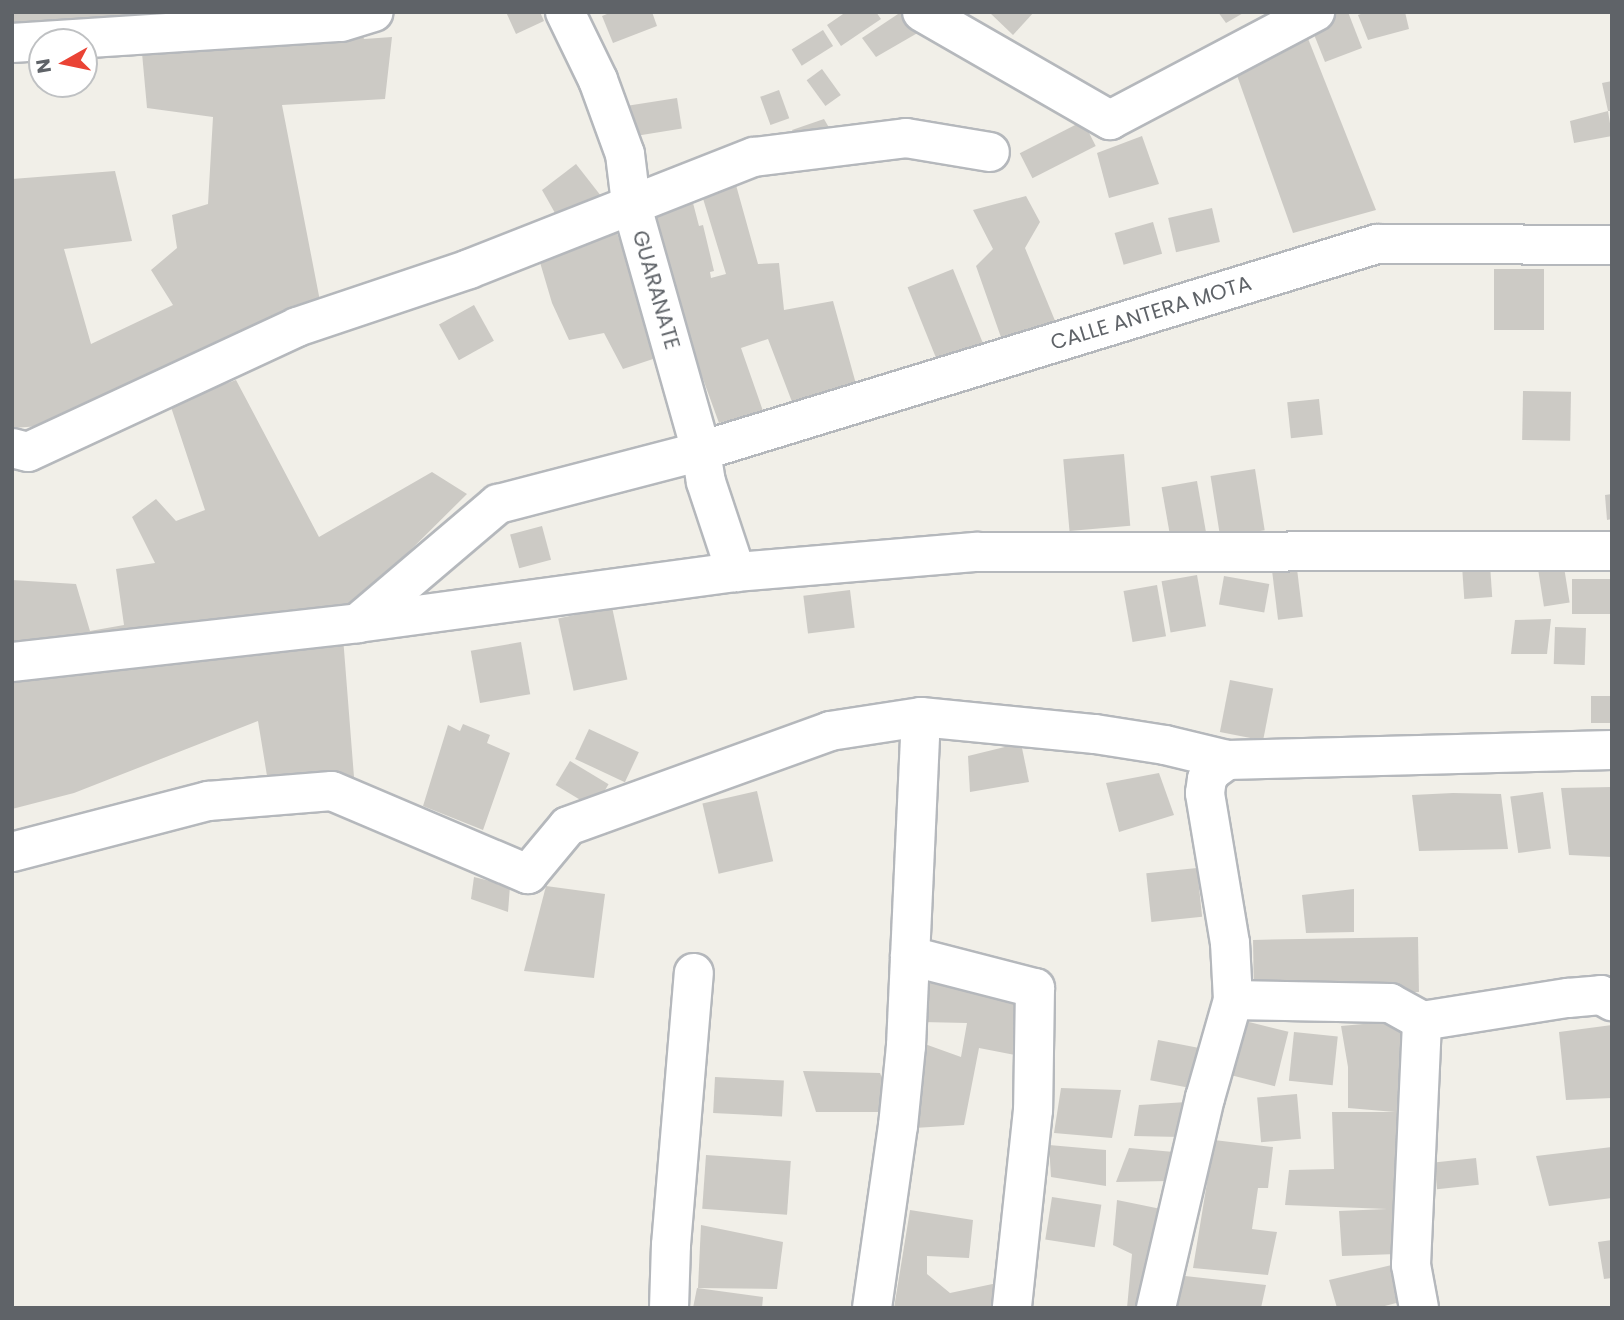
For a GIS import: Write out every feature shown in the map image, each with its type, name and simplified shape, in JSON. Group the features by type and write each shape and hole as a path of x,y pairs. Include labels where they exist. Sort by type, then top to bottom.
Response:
{"street":[{"path":"12,43 341,22 373,12"},
{"name":"GUARANATE","path":"565,12 598,80 625,154 631,203 701,451 706,482 736,572"},
{"path":"922,12 1110,120 1315,12"},
{"path":"12,448 28,452 298,327 470,269 631,203 754,157 906,138 990,152"},
{"name":"CALLE ANTERA MOTA","path":"358,623 498,504 701,451 1377,244 1612,245"},
{"path":"12,662 358,623 736,572 976,552 1612,551"},
{"path":"872,1308 898,1126 910,956 921,717"},
{"path":"12,852 208,801 332,790 528,874 568,826 830,731 921,717 1095,734 1165,745 1227,760 1612,750"},
{"path":"1156,1308 1205,1098 1233,1000 1230,943 1205,793 1207,779 1212,771 1227,760"},
{"path":"910,956 1035,988 1032,1110 1012,1308"},
{"path":"669,1308 671,1245 694,973"},
{"path":"1233,1000 1390,1003 1422,1021 1568,998 1601,995 1612,1001"},
{"path":"1419,1308 1411,1265 1422,1021"}],"building":[{"path":"12,12 245,12 98,29 28,28 28,37 12,39"},
{"path":"506,12 540,12 544,21 516,34"},
{"path":"612,12 652,12 657,26 613,43 602,16"},
{"path":"846,12 876,12 881,19 841,46 827,25"},
{"path":"901,12 921,31 876,57 862,38"},
{"path":"989,12 1034,12 1013,35"},
{"path":"1218,12 1245,12 1226,23"},
{"path":"1320,12 1348,12 1362,48 1325,62 1307,17"},
{"path":"1366,12 1405,12 1409,29 1368,40 1358,15"},
{"path":"823,30 833,46 802,66 792,50"},
{"path":"1305,31 1376,210 1293,233 1234,67"},
{"path":"362,33 364,39 392,37 385,99 282,105 320,301 56,425 12,428 12,179 115,171 132,241 64,249 91,344 173,305 151,270 177,248 172,215 208,204 213,117 147,108 142,53"},
{"path":"822,69 841,95 825,106 807,80"},
{"path":"1612,81 1612,111 1608,111 1602,83"},
{"path":"779,90 789,118 770,125 760,97"},
{"path":"677,98 682,129 632,136 628,106"},
{"path":"1608,111 1612,136 1574,143 1570,121"},
{"path":"824,119 831,131 798,144 792,130"},
{"path":"1083,121 1096,146 1032,178 1020,153"},
{"path":"1142,136 1159,184 1109,198 1097,153"},
{"path":"576,164 601,196 559,220 542,190"},
{"path":"736,185 758,264 779,263 784,310 833,301 856,384 794,407 768,339 741,348 763,411 719,423 642,211 693,203 699,226 703,225 714,271 710,272 711,278 726,274 701,192"},
{"path":"1026,196 1040,222 1025,248 1056,323 1003,343 976,266 993,249 973,210"},
{"path":"1212,208 1220,242 1176,252 1168,218"},
{"path":"1153,222 1162,254 1124,265 1115,233"},
{"path":"616,230 659,357 623,369 604,333 569,340 552,303 539,259"},
{"path":"953,269 984,347 939,365 908,287"},
{"path":"1494,269 1544,269 1544,330 1494,330"},
{"path":"474,305 494,341 459,360 439,324"},
{"path":"236,380 319,537 432,472 467,494 353,607 239,616 205,631 201,621 12,646 12,580 76,584 90,631 124,625 116,569 155,563 132,517 156,499 176,521 205,510 170,404"},
{"path":"1523,391 1571,392 1570,441 1522,440"},
{"path":"1319,399 1323,435 1291,438 1287,402"},
{"path":"1124,454 1130,526 1070,531 1063,459"},
{"path":"1255,469 1265,530 1220,537 1211,476"},
{"path":"1197,481 1206,534 1171,540 1162,487"},
{"path":"1612,494 1612,519 1607,520 1605,495"},
{"path":"542,526 551,560 519,568 510,535"},
{"path":"1490,565 1492,597 1464,599 1462,567"},
{"path":"1564,567 1570,603 1544,607 1538,571"},
{"path":"1297,569 1303,617 1278,620 1272,572"},
{"path":"1197,575 1206,626 1171,632 1162,581"},
{"path":"1224,576 1269,584 1264,613 1219,605"},
{"path":"1572,579 1612,579 1612,614 1572,614"},
{"path":"1157,585 1166,636 1133,642 1124,591"},
{"path":"850,590 855,628 808,633 803,596"},
{"path":"612,607 627,679 574,691 558,618"},
{"path":"1551,619 1547,654 1511,654 1515,620"},
{"path":"1555,627 1586,628 1585,665 1554,664"},
{"path":"343,637 354,777 268,782 258,721 74,793 12,809 12,675"},
{"path":"521,642 530,694 480,703 471,651"},
{"path":"1230,680 1273,688 1263,740 1220,732"},
{"path":"1591,696 1612,696 1612,723 1591,723"},
{"path":"463,724 490,735 487,743 510,753 483,830 423,806 448,725 460,731"},
{"path":"589,729 639,752 625,782 575,759"},
{"path":"1021,743 1029,782 970,792 968,756"},
{"path":"570,761 609,784 594,808 556,785"},
{"path":"1159,773 1174,815 1119,832 1106,783"},
{"path":"1612,787 1612,857 1569,855 1561,788"},
{"path":"757,791 773,861 719,874 702,804"},
{"path":"1543,792 1551,848 1518,853 1510,797"},
{"path":"1501,794 1508,849 1419,851 1412,795"},
{"path":"1197,868 1202,917 1151,922 1146,873"},
{"path":"474,877 510,886 508,912 471,899"},
{"path":"546,886 605,894 594,978 524,971"},
{"path":"1354,889 1354,932 1306,933 1302,895"},
{"path":"1418,937 1419,992 1254,995 1253,940"},
{"path":"924,977 1020,998 1015,1055 979,1048 964,1125 914,1128 922,1043 961,1057 967,1023 922,1022"},
{"path":"1237,1019 1288,1032 1275,1086 1223,1073"},
{"path":"1407,1020 1396,1254 1342,1256 1339,1211 1387,1209 1285,1205 1289,1170 1334,1169 1332,1112 1395,1112 1348,1108 1348,1067 1341,1026"},
{"path":"1612,1025 1612,1098 1566,1100 1559,1032"},
{"path":"1294,1032 1338,1037 1333,1085 1289,1081"},
{"path":"1158,1040 1203,1049 1195,1089 1150,1080"},
{"path":"803,1071 880,1073 896,1112 816,1112"},
{"path":"715,1077 784,1081 782,1117 713,1113"},
{"path":"1061,1088 1121,1090 1112,1138 1054,1133"},
{"path":"1297,1094 1301,1139 1261,1142 1257,1097"},
{"path":"1187,1102 1180,1137 1134,1136 1139,1105"},
{"path":"1214,1140 1273,1147 1268,1188 1258,1188 1252,1229 1277,1232 1268,1275 1193,1268"},
{"path":"1049,1145 1106,1150 1106,1186 1051,1177"},
{"path":"1612,1147 1612,1198 1549,1206 1536,1156"},
{"path":"1129,1148 1174,1152 1169,1181 1116,1182"},
{"path":"706,1155 791,1161 787,1215 702,1209"},
{"path":"1476,1158 1479,1185 1437,1189 1434,1162"},
{"path":"1052,1197 1101,1205 1095,1247 1045,1239"},
{"path":"1117,1200 1166,1210 1145,1308 1127,1308 1132,1254 1113,1245"},
{"path":"910,1210 973,1220 969,1258 927,1256 927,1274 950,1293 1002,1282 1002,1308 894,1308"},
{"path":"701,1225 783,1242 777,1289 698,1288"},
{"path":"1612,1240 1612,1278 1604,1279 1598,1242"},
{"path":"1400,1263 1404,1301 1377,1308 1337,1308 1329,1280"},
{"path":"1176,1275 1266,1285 1261,1308 1172,1308"},
{"path":"697,1288 763,1297 762,1308 693,1308"}]}
